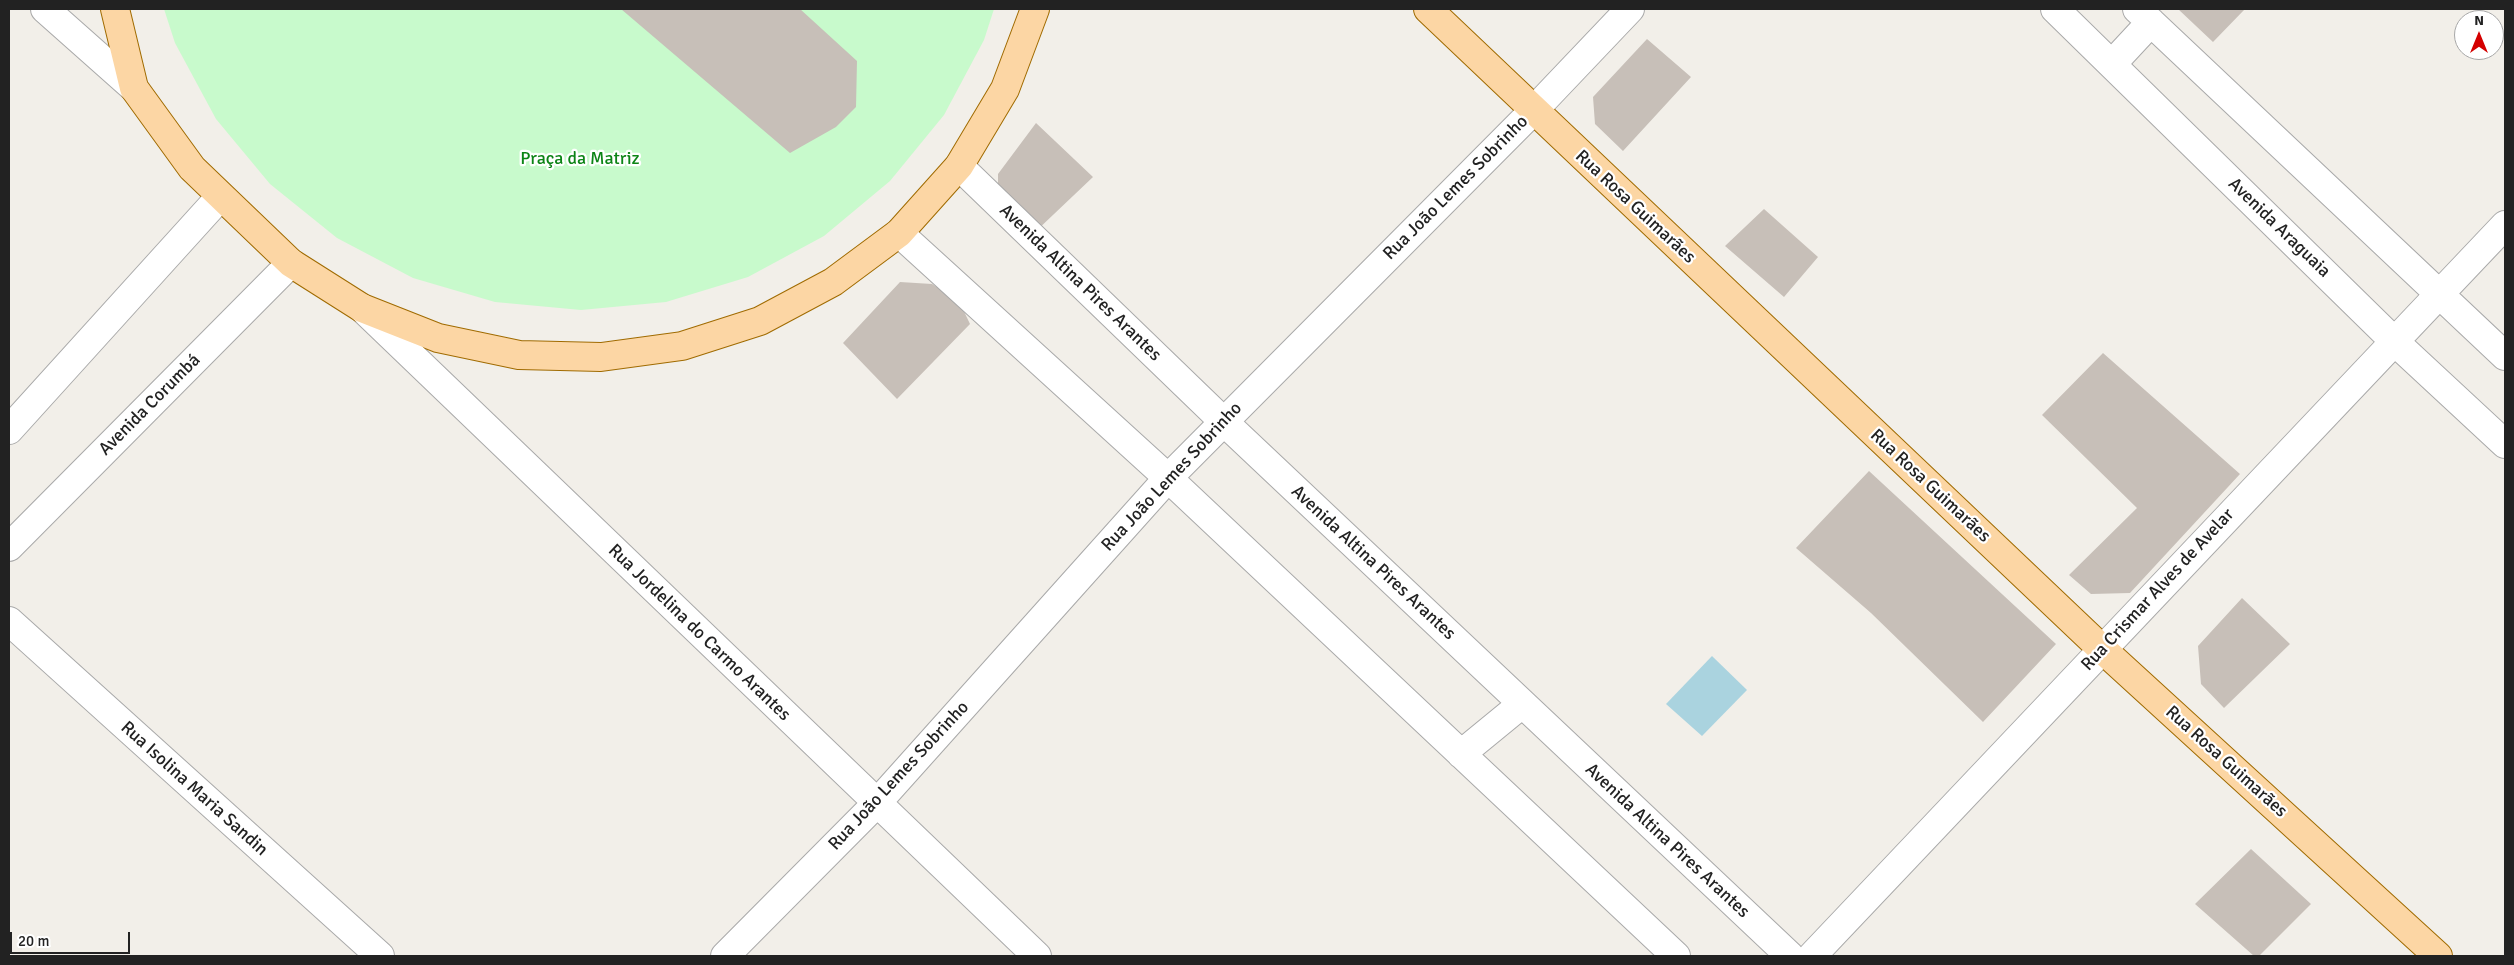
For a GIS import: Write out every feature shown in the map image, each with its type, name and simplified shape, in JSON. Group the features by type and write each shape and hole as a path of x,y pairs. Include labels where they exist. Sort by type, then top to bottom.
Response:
{"main road":[{"path":"115,9 134,88 192,168 291,264 362,308 438,338 519,355 601,357 682,346 760,321 833,282 898,233 959,166 1006,89 1035,9"},
{"name":"Rua Rosa Guimarães","path":"1428,9 1533,111 2102,649 2438,956"}],"street":[{"path":"45,9 134,88"},
{"name":"Rua João Lemes Sobrinho","path":"726,956 876,804 1168,478 1533,111 1630,9"},
{"name":"Avenida Araguaia","path":"2055,9 2394,341 2505,444"},
{"path":"2112,64 2144,15 2505,356"},
{"name":"Avenida Altina Pires Arantes","path":"959,166 1223,421 1790,956"},
{"path":"9,430 220,197"},
{"name":"Rua Crismar Alves de Avelar","path":"1812,956 2505,226"},
{"path":"898,233 1168,478 1676,956"},
{"name":"Avenida Corumbá","path":"9,547 291,264"},
{"name":"Rua Jordelina do Carmo Arantes","path":"362,308 876,804 1037,956"},
{"name":"Rua Isolina Maria Sandin","path":"9,621 380,956"},
{"path":"1462,754 1522,704"}],"green space":[{"name":"Praça da Matriz","path":"164,9 994,9 984,40 944,115 890,181 824,236 748,277 666,302 581,310 495,302 413,278 337,238 270,184 216,119 175,43"}],"water":[{"path":"1712,656 1747,690 1702,736 1666,704"}],"building":[{"path":"621,9 800,9 857,61 856,107 836,127 790,153"},
{"path":"2178,9 2245,9 2213,42"},
{"path":"1647,39 1691,77 1623,151 1595,124 1593,97"},
{"path":"1036,123 1093,177 1034,233 998,198 998,174"},
{"path":"1764,209 1818,257 1784,297 1725,246"},
{"path":"900,282 932,284 959,301 970,324 897,399 843,343"},
{"path":"2103,353 2240,474 2130,593 2091,594 2069,575 2137,508 2042,415"},
{"path":"1869,471 2056,644 1983,722 1871,613 1796,548"},
{"path":"2242,598 2290,644 2224,708 2201,684 2198,646"},
{"path":"2251,849 2311,904 2259,956 2254,956 2195,904"}]}
